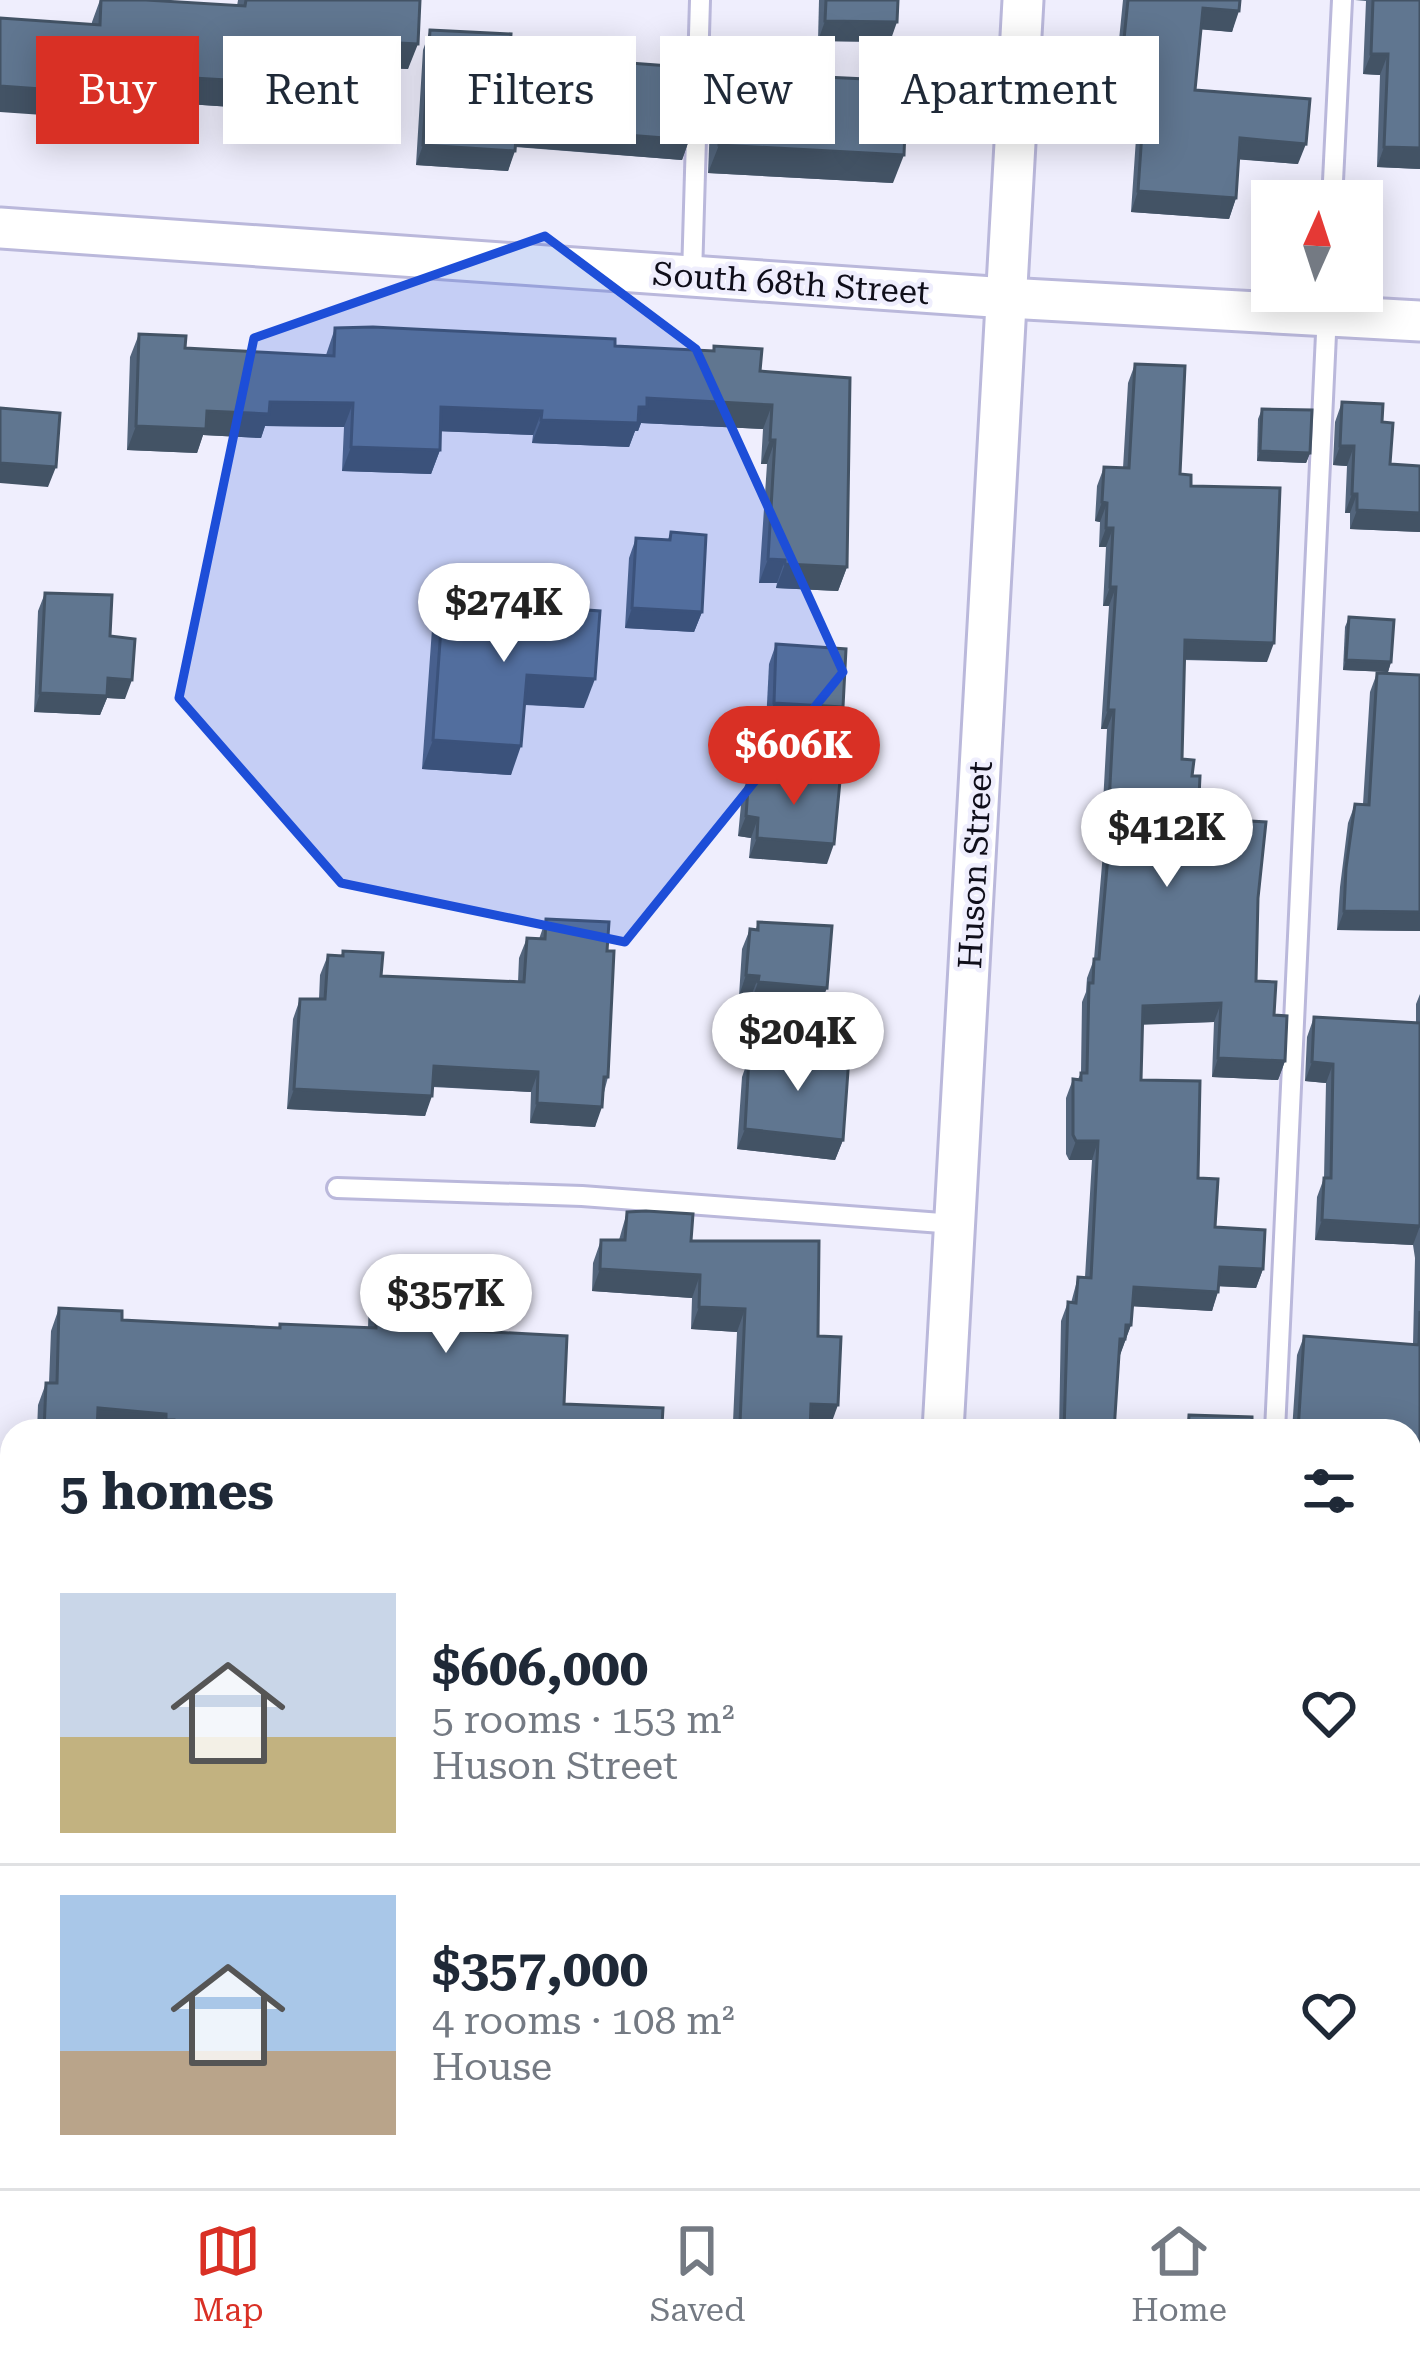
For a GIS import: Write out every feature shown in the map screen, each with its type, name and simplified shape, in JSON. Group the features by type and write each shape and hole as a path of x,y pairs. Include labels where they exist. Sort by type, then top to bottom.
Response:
{"street":[{"name":"Huson Street","path":"945,1419 1023,0"},
{"name":"South 68th Street","path":"0,228 1007,298 1251,302"},
{"name":"South 68th Street","path":"1374,312 1420,321"}],"lane":[{"path":"692,276 700,0"},
{"path":"1334,180 1342,0"},
{"path":"1276,1419 1328,312"},
{"path":"338,1188 582,1196 955,1224"}],"highlighted area":[{"path":"545,236 696,349 843,672 625,942 341,883 179,698 254,338"}],"building":[{"path":"101,0 245,6 246,0 420,0 418,44 401,43 401,36 223,36 223,80 199,78 199,36 36,36 36,89 0,86 0,18 100,25"},
{"path":"826,0 898,0 897,22 825,21"},
{"path":"1128,0 1240,0 1239,11 1203,8 1195,90 1310,99 1306,144 1240,138 1236,198 1138,191 1141,144 1159,144 1159,36 1124,36"},
{"path":"1373,0 1420,0 1420,148 1384,147 1388,54 1371,54"},
{"path":"430,30 511,34 511,36 430,36"},
{"path":"636,63 660,65 660,138 636,136"},
{"path":"835,78 859,79 859,144 904,144 904,155 719,145 835,144"},
{"path":"425,112 425,144 516,144 515,151 423,145"},
{"path":"335,328 615,339 615,346 762,349 760,371 850,378 847,567 768,559 775,440 770,440 772,405 647,398 647,407 639,407 638,423 541,420 542,411 441,407 440,450 351,447 353,403 270,402 269,414 207,411 206,429 136,426 139,334 186,336 185,348 334,356"},
{"path":"1135,364 1185,366 1180,474 1191,475 1191,486 1280,488 1274,643 1185,640 1182,759 1194,760 1192,776 1200,776 1198,818 1266,822 1256,981 1276,982 1274,1015 1287,1016 1285,1061 1218,1058 1221,1003 1143,1006 1141,1080 1200,1081 1198,1178 1218,1179 1215,1227 1265,1230 1263,1269 1220,1267 1218,1292 1134,1287 1131,1325 1126,1325 1125,1339 1120,1339 1115,1419 1064,1419 1068,1302 1076,1303 1078,1277 1091,1278 1098,1141 1076,1141 1073,1135 1073,1079 1081,1080 1081,1073 1087,1073 1089,983 1093,983 1094,959 1099,959 1111,822 1114,710 1108,710 1116,587 1110,587 1113,528 1106,528 1107,503 1102,502 1104,467 1129,468"},
{"path":"1342,402 1383,404 1382,422 1393,423 1390,464 1420,466 1420,513 1357,510 1357,494 1352,494 1354,446 1340,446"},
{"path":"0,408 60,413 56,467 0,463"},
{"path":"1262,409 1312,410 1310,453 1260,451"},
{"path":"671,532 706,535 702,612 632,608 636,538 670,540"},
{"path":"45,593 112,595 110,636 135,639 132,680 108,678 107,696 40,693"},
{"path":"443,600 600,611 595,679 527,675 521,746 433,740"},
{"path":"1349,617 1394,620 1391,662 1346,660"},
{"path":"776,644 846,649 843,707 774,703"},
{"path":"1377,673 1420,675 1420,912 1344,911 1355,804 1369,805"},
{"path":"749,774 840,781 834,844 757,838 758,818 746,816"},
{"path":"546,919 609,922 607,951 614,951 608,1077 604,1077 602,1107 537,1103 538,1072 434,1066 432,1096 294,1089 300,999 325,999 328,955 383,953 381,976 524,982 527,938 545,939"},
{"path":"758,922 832,926 827,988 758,982 759,976 746,975 750,929 758,930"},
{"path":"1314,1017 1420,1023 1420,1226 1322,1220 1324,1178 1331,1178 1333,1064 1312,1062"},
{"path":"767,1051 849,1057 843,1140 745,1129 749,1057 766,1058"},
{"path":"627,1212 693,1214 691,1241 819,1241 818,1336 841,1337 838,1405 811,1404 810,1419 740,1419 745,1309 699,1307 700,1275 600,1269 601,1240 625,1240"},
{"path":"387,1269 441,1271 439,1329 567,1336 564,1404 663,1408 662,1419 166,1419 166,1414 98,1408 98,1419 44,1419 46,1383 57,1383 59,1308 122,1311 122,1320 376,1328 377,1279 387,1280"},
{"path":"1420,1311 1420,1419 1299,1419 1304,1336 1419,1345"},
{"path":"1189,1415 1252,1417 1252,1419 1189,1419"}]}
